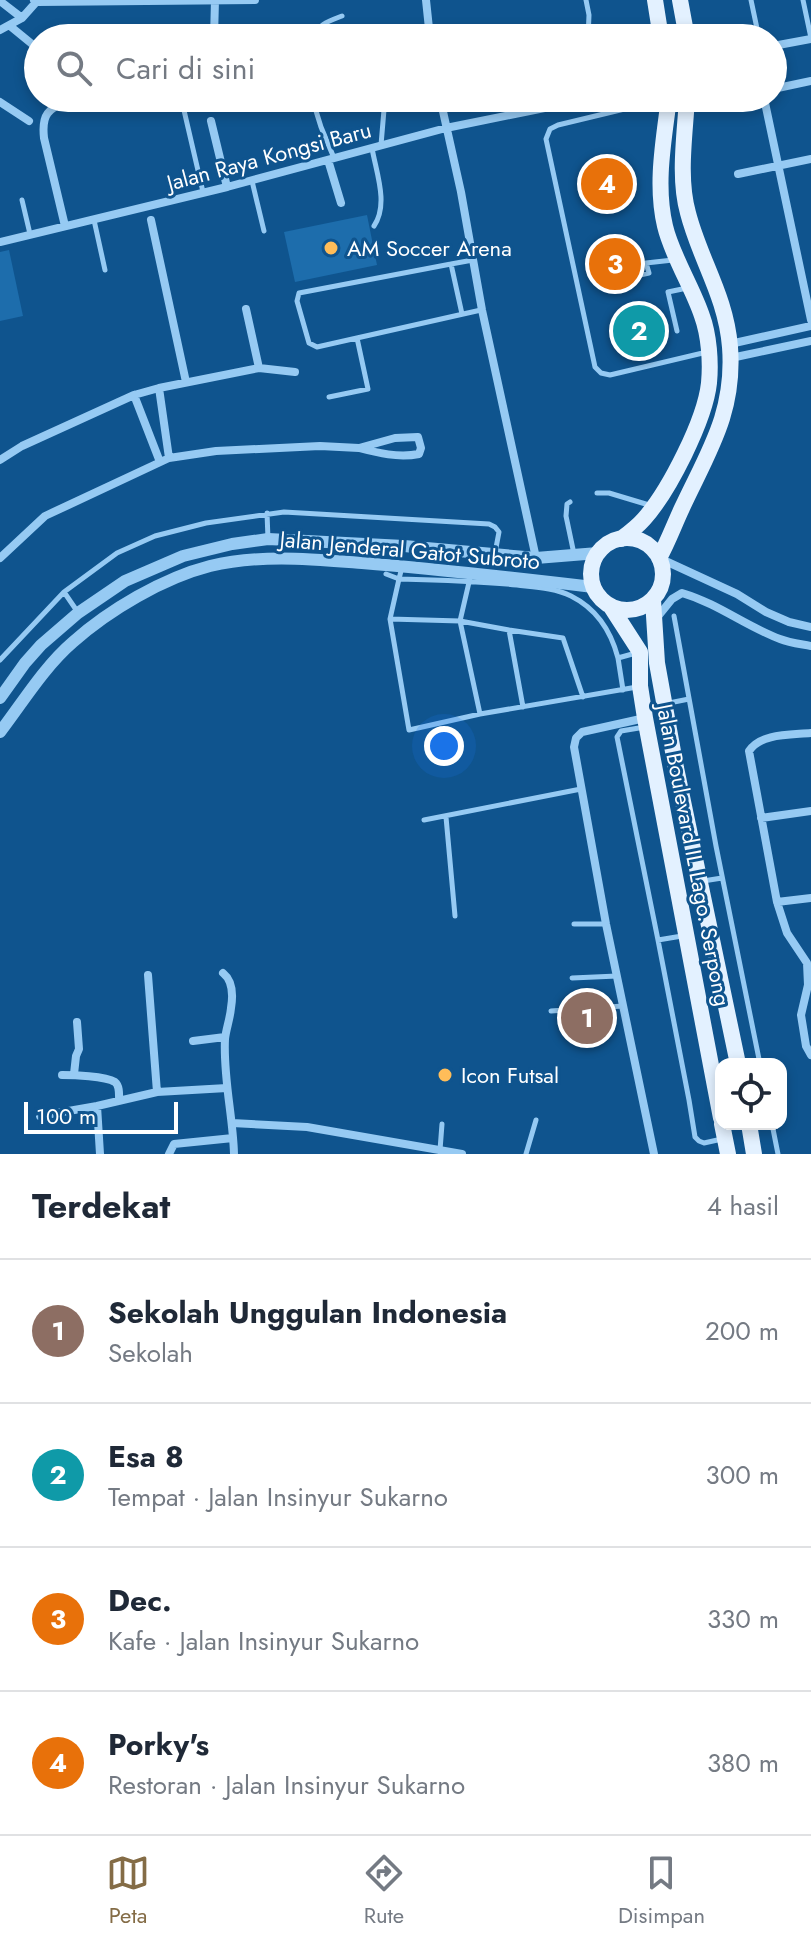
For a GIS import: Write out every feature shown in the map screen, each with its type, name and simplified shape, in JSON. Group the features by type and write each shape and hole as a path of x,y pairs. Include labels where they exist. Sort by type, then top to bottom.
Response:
{"main road":[{"path":"655,0 659,24"},
{"path":"680,0 685,24"},
{"path":"640,652 611,607 597,595 591,569 598,553 643,521 671,482 700,416 709,384 703,319 666,228 662,205 662,151 667,112"},
{"path":"659,558 716,440 728,393 730,351 725,315 688,215 684,193 687,112"},
{"path":"611,607 637,609 653,600 662,584 659,558 647,544 639,540 621,539"},
{"name":"Jalan Boulevard IL Lago. Serpong","path":"653,600 657,663 664,704 737,1058"},
{"name":"Jalan Boulevard IL Lago. Serpong","path":"640,652 640,686 646,723 715,1086"},
{"path":"670,848 691,843"},
{"path":"750,1130 754,1154"}],"street":[{"path":"214,24 215,0"},
{"path":"0,30 22,18 36,1 255,0"},
{"path":"426,0 429,24"},
{"path":"0,1 22,18"},
{"path":"10,26 24,37"},
{"path":"787,43 811,39"},
{"path":"787,86 811,81"},
{"path":"0,102 29,121"},
{"path":"48,112 43,123 45,144 65,226"},
{"path":"443,112 536,558"},
{"name":"Jalan Raya Kongsi Baru","path":"0,242 227,187 446,128 525,112"},
{"path":"767,112 811,320"},
{"path":"211,121 227,187"},
{"path":"331,159 341,203"},
{"path":"738,174 811,159"},
{"path":"151,220 186,382"},
{"path":"246,309 259,368"},
{"path":"730,351 811,326"},
{"path":"730,351 811,341"},
{"path":"0,460 22,446 134,395 259,368 295,372"},
{"path":"159,388 165,460"},
{"path":"134,395 165,460"},
{"path":"0,558 45,516 165,460 216,451 320,446 411,456 419,454 421,448 418,437 411,436 359,448"},
{"name":"Jalan Jenderal Gatot Subroto","path":"0,698 41,645 78,613 125,581 183,556 232,544 268,539 404,546 536,558 598,553"},
{"path":"402,566 404,546"},
{"name":"Jalan Jenderal Gatot Subroto","path":"0,732 70,644 99,621 187,573 212,566 290,557 593,587"},
{"path":"659,558 737,594 766,612 811,627"},
{"path":"140,574 148,592"},
{"path":"654,622 672,599 682,593 704,600 756,629 783,640 811,646"},
{"path":"646,723 582,732 576,738 574,747 606,924 654,1154"},
{"path":"811,733 765,739 755,743 749,751 777,902 787,933 807,963 809,984 801,1015 806,1046 811,1055"},
{"path":"761,818 811,811"},
{"path":"777,902 811,898"},
{"path":"223,973 230,981 232,1002 225,1037 234,1154"},
{"path":"148,975 157,1092"},
{"path":"74,1074 79,1044 77,1022"},
{"path":"193,1041 225,1037"},
{"path":"62,1075 74,1074 114,1082 118,1087 119,1101"},
{"path":"40,1116 157,1092 227,1088"},
{"path":"97,1106 100,1154"},
{"path":"232,1123 307,1127 462,1154"},
{"path":"169,1154 174,1144 233,1138"}],"lane":[{"path":"586,0 589,24"},
{"path":"751,0 756,24"},
{"path":"803,0 811,39"},
{"path":"323,24 342,16"},
{"path":"184,112 203,193"},
{"path":"316,112 331,159"},
{"path":"381,145 384,112"},
{"path":"611,112 558,125 550,129 546,139 595,367 601,373 610,375 708,352"},
{"path":"372,148 381,193 380,218 374,226"},
{"path":"252,180 264,231"},
{"path":"22,200 30,235"},
{"path":"93,219 105,270"},
{"path":"473,260 299,293 297,301 309,343 317,347 482,310"},
{"path":"604,283 649,273 646,263 679,260"},
{"path":"451,264 462,314"},
{"path":"677,331 668,292 691,287"},
{"path":"329,397 368,389 357,338"},
{"path":"597,493 609,493 654,507"},
{"path":"570,502 566,516 574,556"},
{"path":"0,660 64,592 117,553 155,536 206,523 284,512 489,524 499,532 495,553"},
{"path":"267,513 268,539"},
{"path":"402,566 390,619 409,730 480,714 640,686"},
{"path":"386,574 399,579 471,577 542,588 571,596 605,624 618,658 623,690"},
{"path":"471,577 460,621 480,714"},
{"path":"64,592 78,613"},
{"path":"674,616 722,878 759,1058"},
{"path":"390,619 460,621 563,638 583,697"},
{"path":"509,630 523,707"},
{"path":"618,658 640,652"},
{"path":"664,704 689,699"},
{"path":"646,723 621,731 617,737 695,1137 704,1143 725,1139"},
{"path":"424,820 581,789"},
{"path":"446,817 455,916"},
{"path":"699,882 722,878"},
{"path":"574,924 606,924"},
{"path":"658,940 687,935"},
{"path":"572,978 617,976"},
{"path":"551,1011 623,1006"},
{"path":"526,1154 536,1120"},
{"path":"440,1151 442,1124"},
{"path":"773,1130 778,1154"}],"shaded area":[{"name":"AM Soccer Arena","path":"367,215 377,265 295,282 284,232"},
{"path":"9,250 23,316 0,321 0,252"}],"place":[{"name":"Porky's","path":"607,184"},
{"name":"AM Soccer Arena","path":"331,248"},
{"name":"Dec.","path":"615,264"},
{"name":"Esa 8","path":"639,331"},
{"name":"Sekolah Unggulan Indonesia","path":"587,1018"},
{"name":"Icon Futsal","path":"445,1075"}]}
